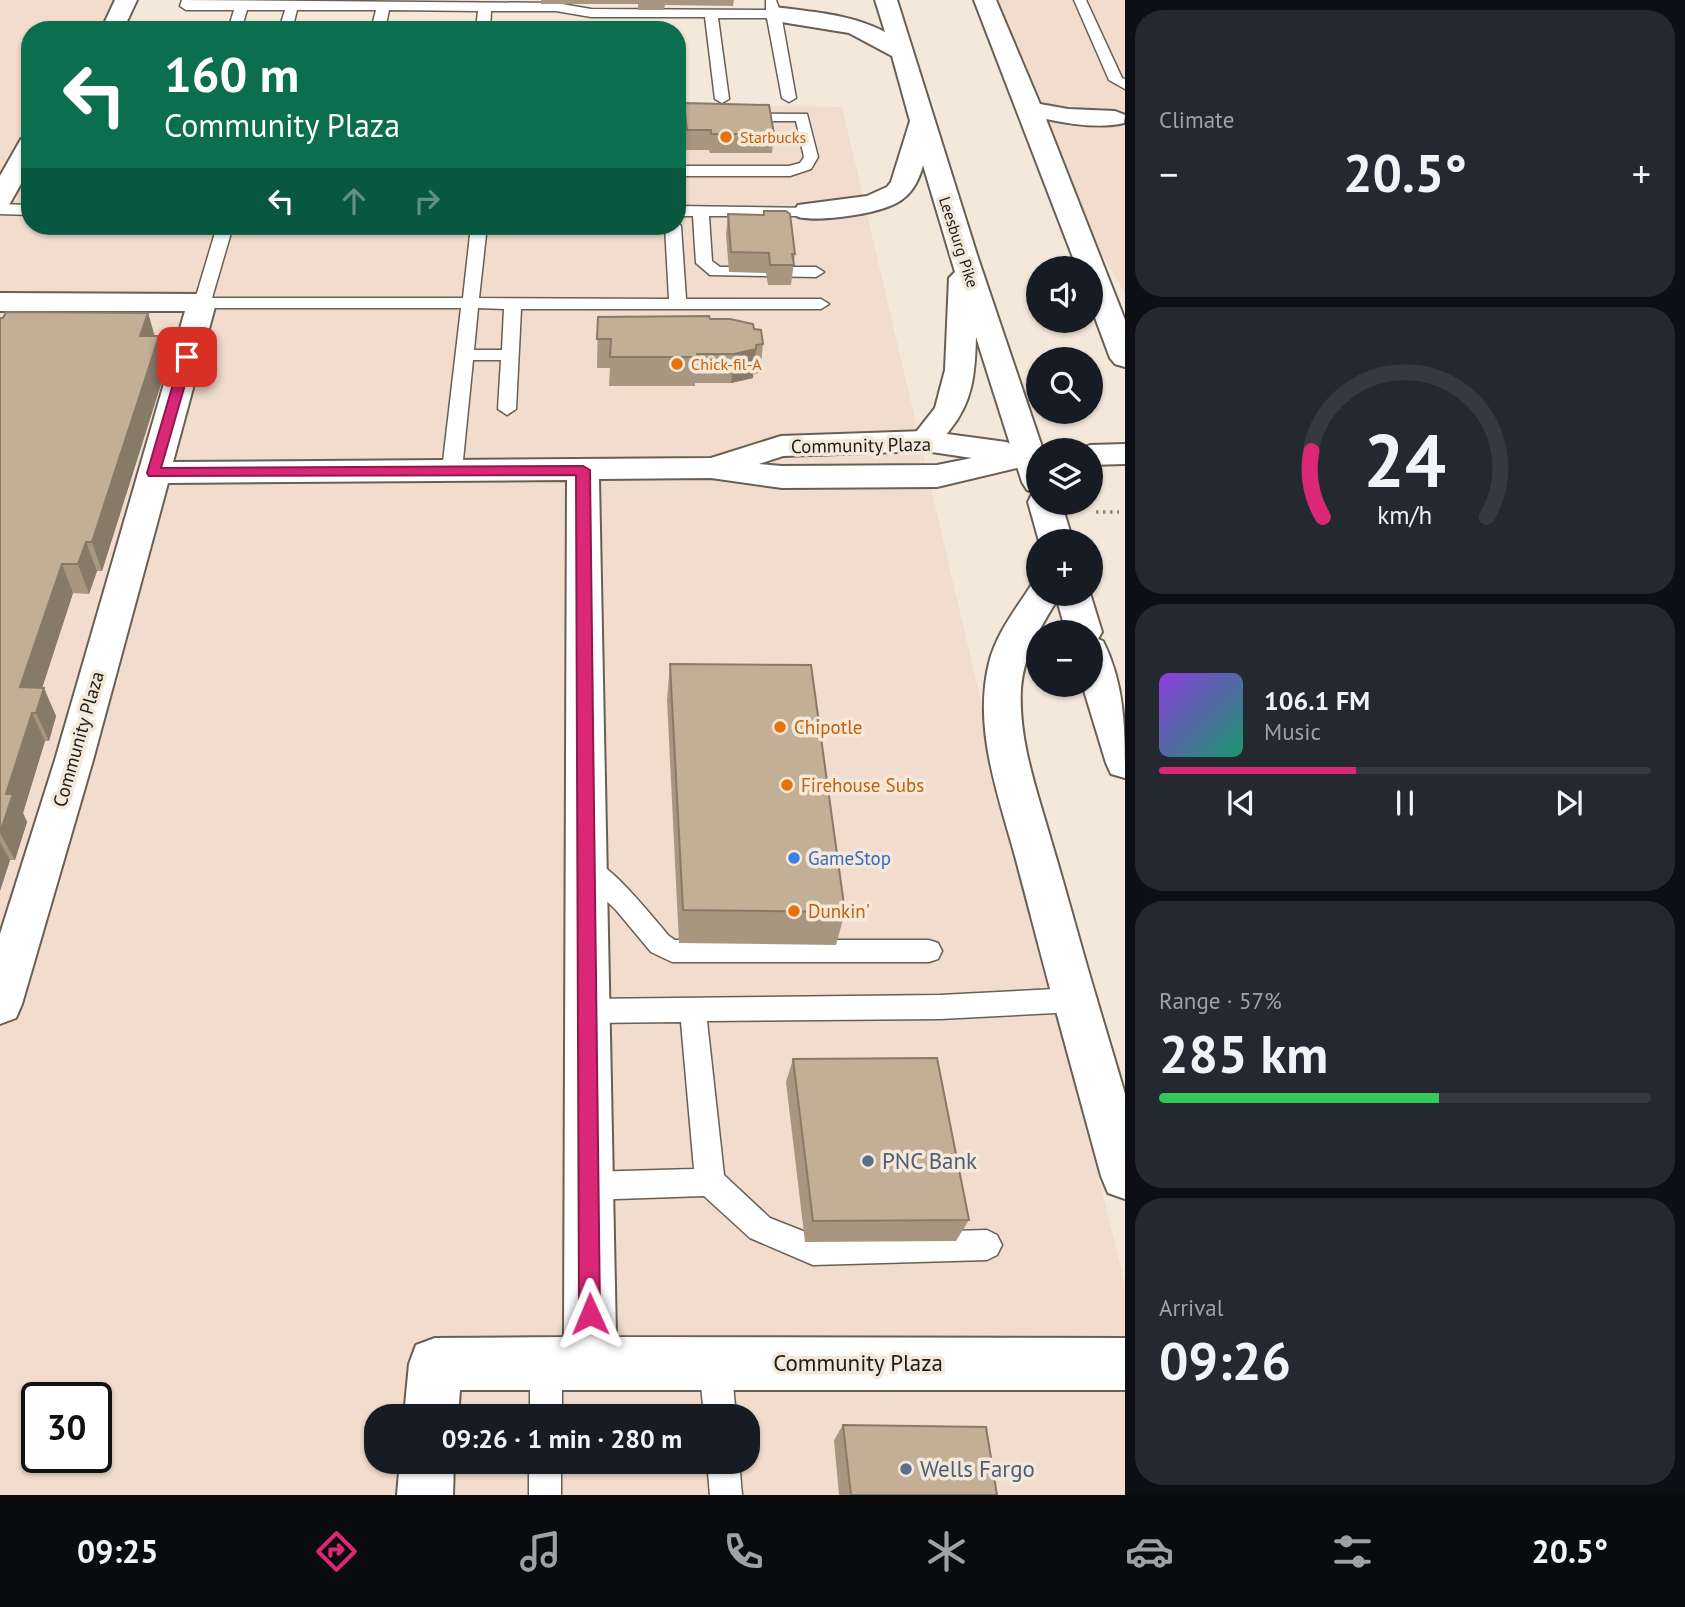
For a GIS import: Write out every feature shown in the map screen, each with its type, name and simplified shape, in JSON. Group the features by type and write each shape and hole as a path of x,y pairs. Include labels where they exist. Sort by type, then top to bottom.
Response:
{"main road":[{"path":"116,21 126,0"},
{"name":"Leesburg Pike","path":"886,0 964,258 1026,438"},
{"path":"985,0 1030,109 1065,153 1125,358"},
{"path":"773,7 832,8 854,2"},
{"path":"773,7 861,28 885,40 902,53"},
{"path":"1030,109 1068,116 1120,118"},
{"path":"1065,153 1094,125 1120,118"},
{"path":"807,211 868,204 897,193 906,177 922,122"},
{"path":"0,199 21,160"},
{"path":"925,440 950,410 960,370 964,258"},
{"path":"0,302 202,303"},
{"name":"Community Plaza","path":"0,1004 74,760 202,303"},
{"name":"Community Plaza","path":"711,468 781,446 925,440 1026,462"},
{"path":"1103,455 1125,454"},
{"name":"Community Plaza","path":"153,473 711,468 782,477 937,476 1026,465"},
{"path":"568,1365 587,1186 587,761 583,470"},
{"path":"1036,606 1020,631 1007,663 1002,693 1003,720 1017,787 1125,1176"},
{"path":"1103,692 1125,763"},
{"name":"Community Plaza","path":"432,1404 435,1364 1125,1364"},
{"path":"425,1495 426,1474"}],"lane":[{"path":"188,0 186,6 556,7 591,13 654,14 711,14 773,7 789,98"},
{"path":"1080,0 1116,80 1125,85"},
{"path":"237,21 241,7"},
{"path":"288,21 292,7"},
{"path":"380,21 383,7"},
{"path":"484,21 485,7"},
{"path":"591,13 591,21"},
{"path":"654,14 654,21"},
{"path":"711,14 722,99"},
{"path":"686,117 802,117 811,157 806,166 790,171 686,171"},
{"path":"0,209 21,210"},
{"path":"686,211 807,211"},
{"path":"701,211 704,263 708,268 716,272 816,272"},
{"path":"222,235 202,303 821,304"},
{"path":"452,470 478,235"},
{"path":"674,235 678,304"},
{"path":"507,409 513,303"},
{"path":"464,355 510,355"},
{"path":"586,866 625,903 660,944 672,951 929,951"},
{"path":"587,1011 940,1007 1075,1000"},
{"path":"693,1010 710,1182 760,1228 813,1250 987,1245"},
{"path":"587,1186 710,1182"},
{"path":"716,1364 719,1404"},
{"path":"551,1404 568,1365"},
{"path":"545,1474 545,1495"},
{"path":"724,1474 726,1495"}],"path":[{"path":"1103,512 1119,512"}],"shaded area":[{"path":"0,0 126,0 116,21 21,21 21,235 686,235 686,105 842,107 989,736 1125,1284 1125,1495 0,1495"},
{"path":"983,0 1125,0 1125,294 1054,170"}],"building":[{"path":"686,103 769,105 774,134 711,134 711,130 687,130"},
{"path":"764,211 786,211 790,214 794,265 770,265 769,253 731,252 728,214 764,215"},
{"path":"6,312 148,313 140,336 159,336 92,542 86,542 78,564 62,564 20,687 44,688 36,713 32,713 6,794 13,794 0,833 0,318 3,318"},
{"path":"709,316 710,319 730,319 753,324 754,329 761,330 763,344 756,345 756,349 734,354 697,354 697,357 610,357 611,339 597,339 598,317"},
{"path":"670,664 811,665 845,912 683,910"},
{"name":"PNC Bank","path":"937,1058 969,1220 813,1221 793,1059"},
{"name":"Wells Fargo","path":"843,1425 986,1427 997,1495 851,1495"}],"place":[{"name":"Starbucks","path":"726,137"},
{"name":"Chick-fil-A","path":"677,364"},
{"name":"Chipotle","path":"780,727"},
{"name":"Firehouse Subs","path":"787,785"},
{"name":"GameStop","path":"794,858"},
{"name":"Dunkin'","path":"794,911"},
{"name":"PNC Bank","path":"868,1161"},
{"name":"Wells Fargo","path":"906,1469"}],"route":[{"path":"187,357 153,473 583,470 590,1314"}]}
